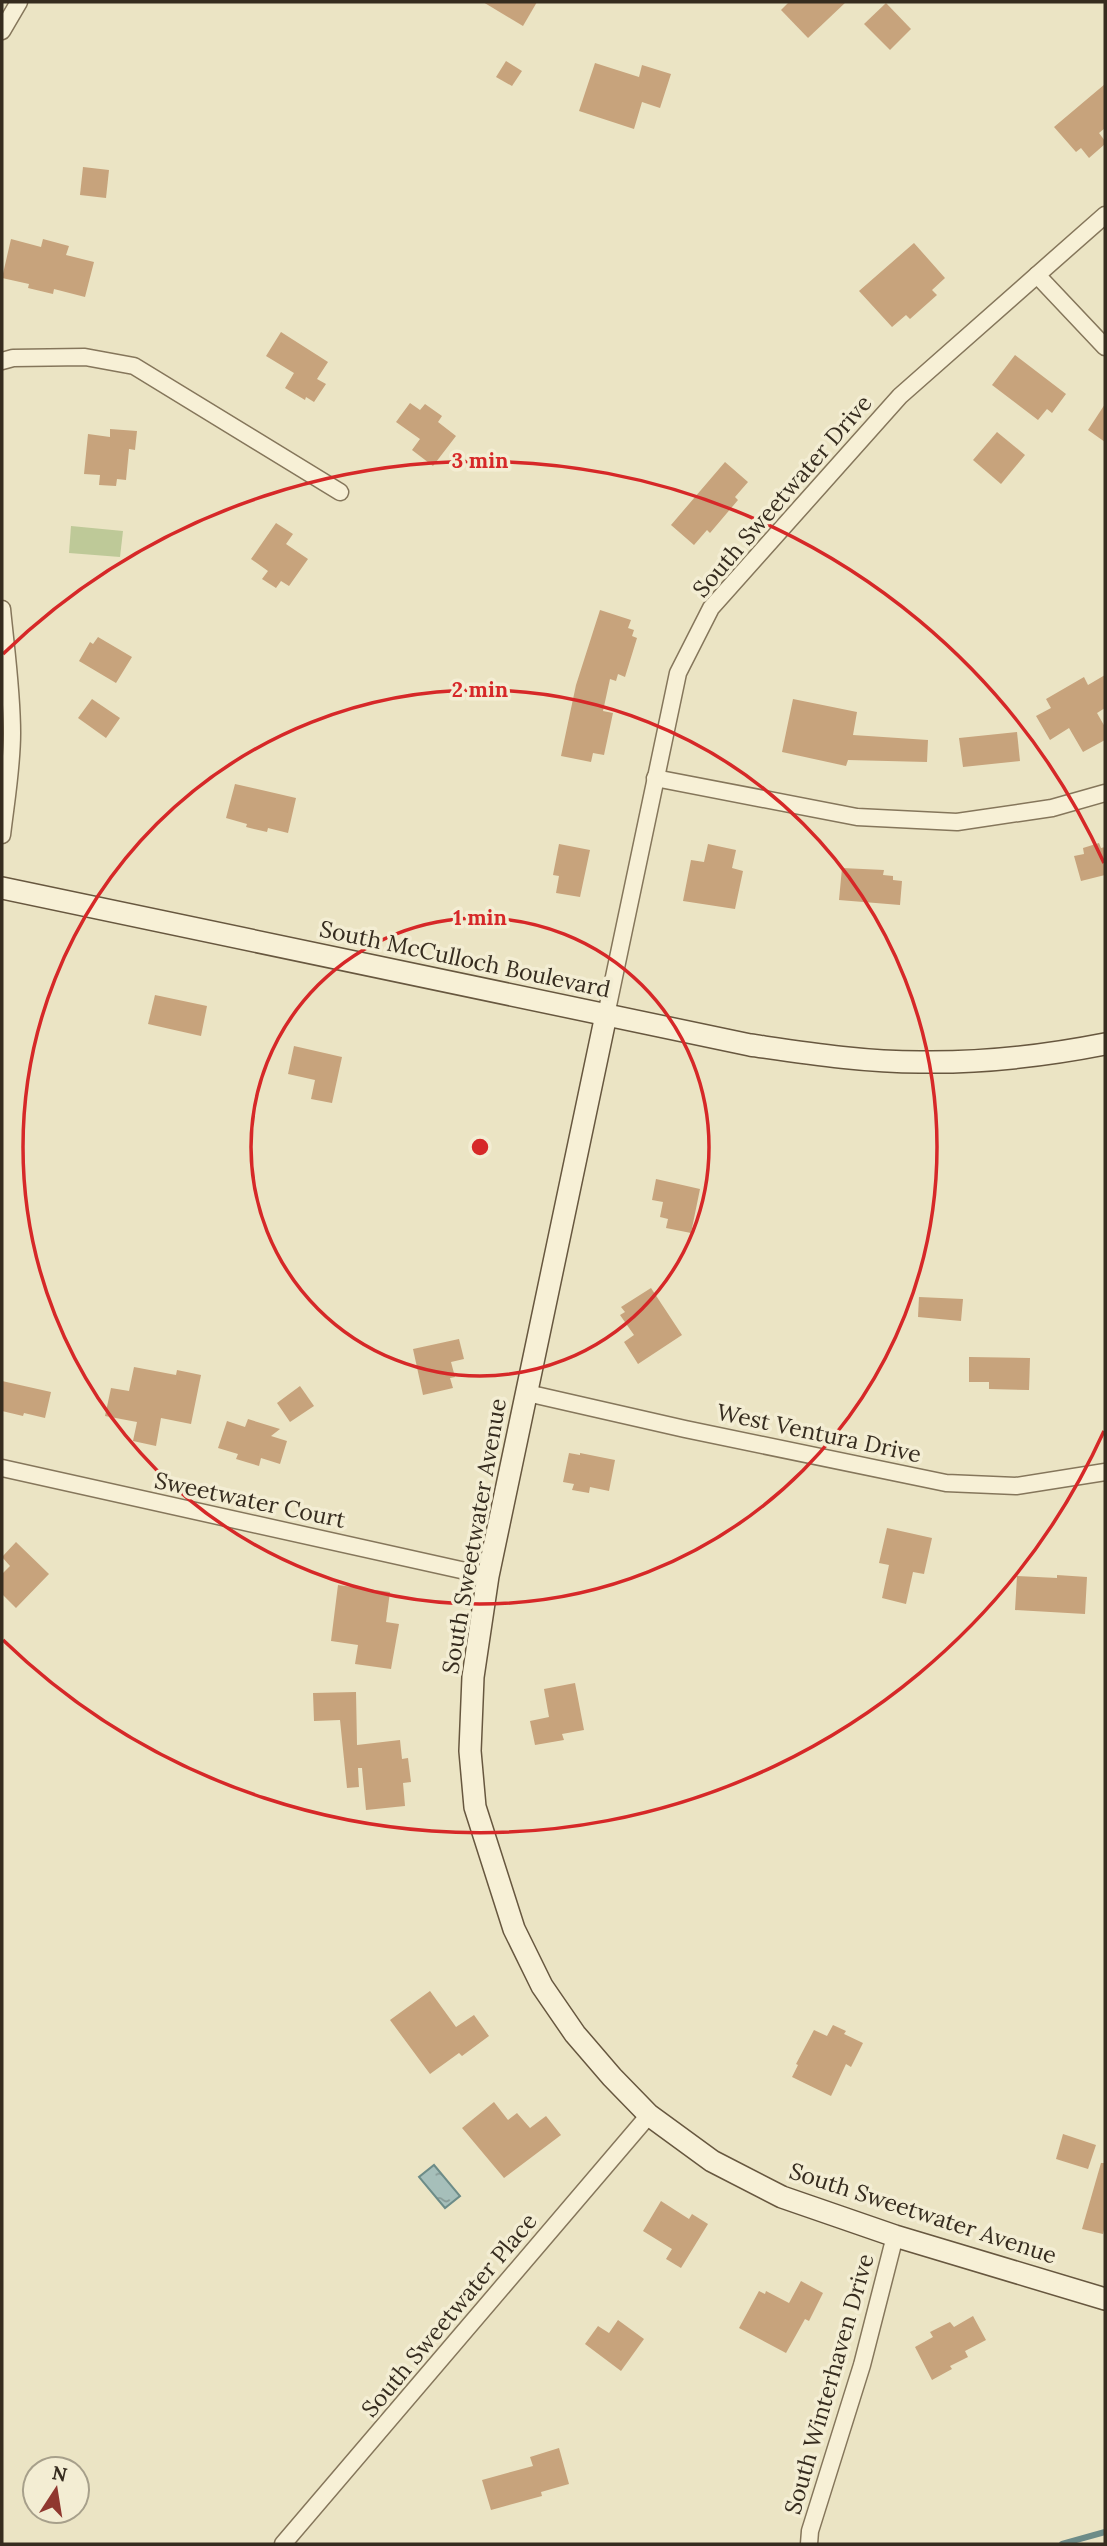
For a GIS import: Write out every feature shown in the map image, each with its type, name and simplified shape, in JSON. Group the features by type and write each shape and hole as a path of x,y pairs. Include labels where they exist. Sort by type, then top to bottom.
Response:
{"street":[{"path":"2,31 19,2"},
{"name":"South Sweetwater Drive","path":"606,1015 678,673 711,608 900,396 1105,215"},
{"path":"1037,275 1105,346"},
{"path":"2,361 13,358 85,356 134,366 340,492"},
{"path":"2,609 12,733 2,835"},
{"path":"655,778 857,817 957,821 1052,808 1105,793"},
{"name":"South McCulloch Boulevard","path":"2,888 750,1045 835,1057 919,1062 1021,1058 1105,1044"},
{"name":"South Sweetwater Avenue","path":"606,1015 488,1576 473,1677 470,1751 475,1807 514,1928 542,1986 612,2077 649,2115 712,2161 782,2197 895,2236 1105,2299"},
{"name":"West Ventura Drive","path":"527,1393 698,1432 946,1482 1016,1486 1105,1472"},
{"name":"Sweetwater Court","path":"2,1468 488,1576"},
{"name":"South Sweetwater Place","path":"283,2544 649,2115"},
{"name":"South Winterhaven Drive","path":"809,2544 810,2530 862,2365 895,2236"}],"green space":[{"path":"71,526 123,531 120,557 69,553"}],"water":[{"path":"434,2165 460,2196 445,2208 419,2177"}],"building":[{"path":"483,2 537,2 523,26"},
{"path":"789,2 846,2 808,38 781,10"},
{"path":"886,3 911,29 890,50 864,24"},
{"path":"506,61 522,71 512,86 496,77"},
{"path":"595,63 639,77 642,65 671,74 660,108 642,102 634,129 579,111"},
{"path":"1105,84 1105,128 1099,133 1105,144 1089,158 1081,148 1076,152 1054,127"},
{"path":"83,167 109,170 106,198 80,195"},
{"path":"11,239 41,247 43,239 69,246 66,255 94,262 85,297 54,289 53,294 28,288 29,284 2,278"},
{"path":"914,243 945,278 932,290 937,295 910,319 906,315 892,327 859,291"},
{"path":"281,332 328,362 317,379 326,384 314,402 306,397 305,400 285,388 294,373 266,356"},
{"path":"1015,355 1066,394 1052,413 1047,409 1038,420 992,385"},
{"path":"410,403 420,410 425,404 442,416 438,422 456,436 433,466 412,450 420,439 396,422"},
{"path":"1105,404 1105,442 1088,430"},
{"path":"110,429 137,431 135,450 129,449 126,480 117,479 116,486 99,485 100,475 84,474 88,434 110,437"},
{"path":"997,432 1025,455 1001,484 973,460"},
{"path":"725,462 748,482 735,497 738,500 710,533 707,530 694,545 671,525"},
{"path":"276,523 293,534 286,544 308,559 289,586 281,581 276,588 262,579 268,571 251,559"},
{"path":"600,610 631,620 628,628 634,630 632,636 637,638 625,677 618,674 616,681 610,679 603,711 613,713 604,755 593,753 591,762 561,756 576,685"},
{"path":"98,637 132,657 116,683 79,661 90,642 93,644"},
{"path":"1105,675 1105,708 1097,713 1105,727 1105,740 1083,752 1069,728 1050,740 1036,716 1051,708 1046,699 1084,677 1088,685"},
{"path":"92,699 120,718 106,738 78,718"},
{"path":"793,699 857,712 853,735 928,740 927,762 848,760 846,766 782,752"},
{"path":"1017,732 1020,761 963,767 959,738"},
{"path":"235,784 296,798 288,833 268,828 267,832 246,827 247,824 226,818"},
{"path":"1099,843 1101,848 1105,847 1105,875 1081,881 1074,856 1084,854 1083,848"},
{"path":"559,844 590,850 580,897 556,893 559,876 553,875"},
{"path":"708,844 736,850 732,868 743,871 735,909 683,901 691,860 704,862"},
{"path":"842,868 884,870 883,875 902,881 900,905 839,900"},
{"path":"155,995 207,1006 201,1036 148,1024"},
{"path":"294,1046 342,1057 332,1103 311,1099 315,1080 288,1074"},
{"path":"656,1179 700,1189 691,1233 666,1228 668,1219 660,1217 663,1202 652,1200"},
{"path":"651,1288 682,1335 638,1364 624,1342 634,1335 620,1315 625,1312 621,1307"},
{"path":"919,1297 963,1299 961,1321 918,1317"},
{"path":"459,1339 464,1359 451,1362 455,1377 450,1378 453,1388 423,1395 413,1349"},
{"path":"969,1357 1030,1358 1029,1390 989,1389 989,1382 969,1382"},
{"path":"134,1367 176,1375 177,1370 201,1375 191,1424 161,1418 156,1446 133,1441 137,1422 105,1416 111,1388 129,1391"},
{"path":"2,1381 51,1392 45,1418 2,1411"},
{"path":"300,1386 314,1406 290,1422 277,1403"},
{"path":"248,1419 280,1429 271,1436 287,1441 280,1464 261,1458 259,1466 236,1459 238,1454 218,1448 227,1421 245,1427"},
{"path":"569,1453 615,1460 609,1491 590,1487 589,1493 572,1490 574,1484 563,1482"},
{"path":"887,1528 932,1538 924,1574 913,1572 906,1604 882,1598 889,1565 879,1563"},
{"path":"16,1542 49,1574 16,1608 2,1594 2,1574 10,1566 2,1557"},
{"path":"1057,1575 1087,1577 1085,1614 1015,1610 1017,1576 1057,1578"},
{"path":"338,1585 390,1592 386,1622 399,1624 391,1669 355,1664 358,1645 331,1641"},
{"path":"575,1683 584,1730 562,1734 564,1740 535,1745 530,1721 549,1717 544,1689"},
{"path":"356,1692 357,1745 400,1740 402,1759 408,1758 411,1782 403,1783 405,1806 366,1810 362,1768 358,1768 359,1787 347,1788 340,1720 314,1721 313,1693"},
{"path":"430,1991 456,2027 474,2015 489,2036 462,2056 459,2053 430,2074 390,2020"},
{"path":"833,2025 863,2043 851,2067 846,2064 831,2096 792,2077 814,2030 827,2036"},
{"path":"494,2102 508,2120 517,2113 530,2128 546,2116 561,2135 504,2178 462,2128"},
{"path":"1063,2134 1096,2145 1088,2169 1056,2159"},
{"path":"1101,2163 1105,2163 1103,2234 1082,2229"},
{"path":"661,2201 689,2219 692,2214 708,2224 681,2268 666,2259 672,2249 643,2231"},
{"path":"801,2281 823,2293 809,2321 805,2319 786,2353 739,2328 759,2291 765,2294 766,2291 789,2303"},
{"path":"973,2316 986,2340 965,2351 968,2357 950,2366 952,2369 932,2380 915,2347 933,2337 930,2332 950,2322 954,2327"},
{"path":"618,2320 644,2339 621,2371 585,2344 598,2326 609,2333"},
{"path":"559,2448 569,2484 541,2492 542,2496 491,2510 482,2480 533,2466 530,2457"}],"waterway":[{"path":"1062,2544 1105,2532"}]}
